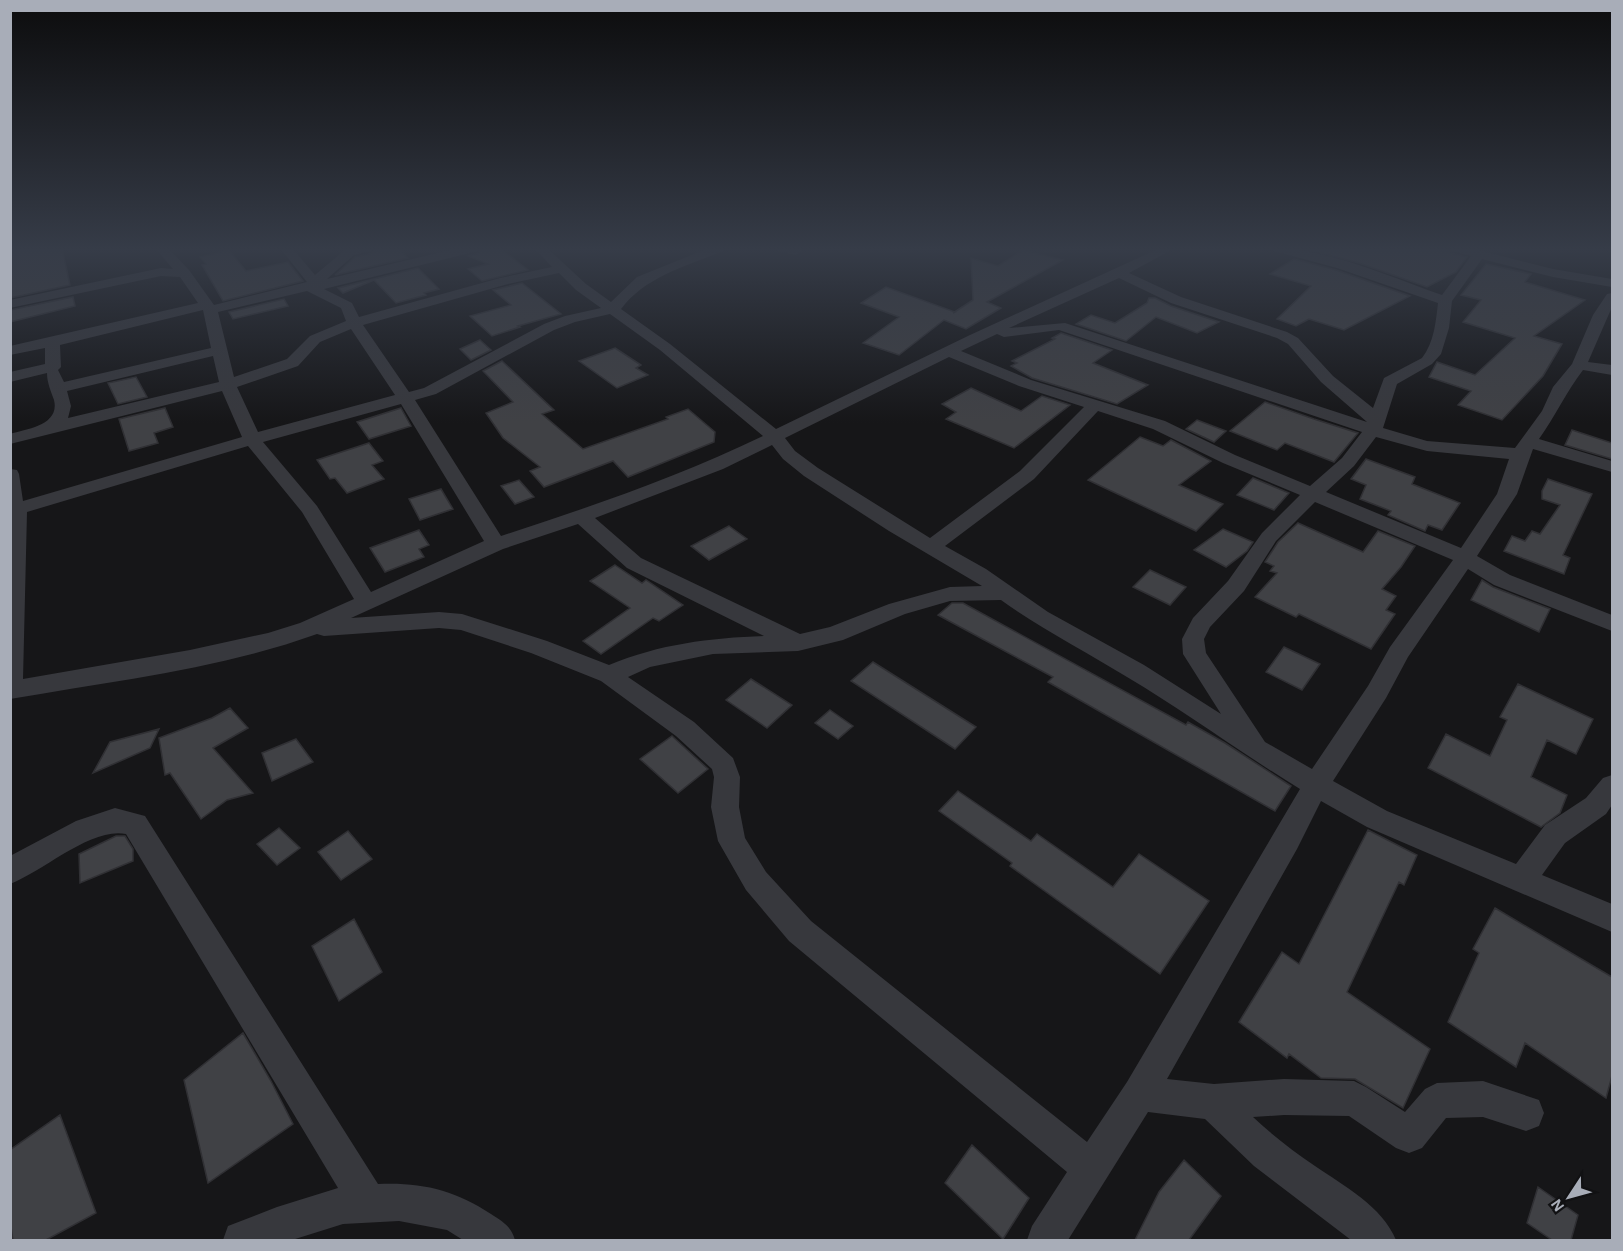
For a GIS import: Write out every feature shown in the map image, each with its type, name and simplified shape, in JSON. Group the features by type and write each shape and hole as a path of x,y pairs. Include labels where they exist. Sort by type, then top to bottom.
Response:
{"street":[{"path":"10,351 211,306"},
{"path":"346,306 354,324 406,399 496,544"},
{"path":"10,439 227,383 295,362 301,357 306,346 318,337 414,306"},
{"path":"609,306 665,347 775,437 789,454 811,472 931,548 1008,593 1040,617 1136,671 1257,750 1377,819 1612,918"},
{"path":"14,502 406,399 452,382 549,327 570,319 613,309 615,306"},
{"path":"10,474 14,502 11,690 190,658 269,642 308,630 496,544 621,503 717,465 948,351 1045,306"},
{"path":"1195,306 1282,335 1293,341 1327,379 1375,425"},
{"path":"1257,750 1195,654 1193,639 1201,624 1236,586 1269,537 1284,520 1348,462 1375,425 1390,381 1427,361 1433,354 1442,328 1444,306"},
{"path":"1046,1240 1139,1094 1287,840 1316,785 1377,692 1404,645 1464,557 1484,533 1507,494 1525,448 1550,411 1562,387 1598,337 1600,315 1606,306"},
{"path":"208,307 227,383 253,441 310,510 367,603"},
{"path":"975,338 1060,326 1375,425 1418,446 1454,451 1525,448 1612,467"},
{"path":"49,429 59,417 63,406 53,367 52,342"},
{"path":"57,389 220,350"},
{"path":"948,351 1025,383 1159,425 1229,459 1464,557 1502,580 1612,623"},
{"path":"1579,364 1612,370"},
{"path":"10,377 53,367"},
{"path":"931,548 1027,475 1095,405"},
{"path":"581,516 634,563 798,643"},
{"path":"609,675 645,660 714,646 798,643 835,634 925,600 950,594 1008,593"},
{"path":"308,630 439,620 462,622 539,647 609,675 685,729 724,765 727,777 725,807 732,841 756,881 800,931 1091,1168"},
{"path":"1521,880 1555,834 1596,806 1612,786"},
{"path":"10,871 86,829 115,820 135,824 369,1204"},
{"path":"1139,1094 1214,1102 1284,1097 1354,1099 1409,1135 1437,1101 1483,1099 1526,1113"},
{"path":"1214,1102 1231,1123 1336,1203 1377,1240"},
{"path":"242,1240 343,1205 399,1202 454,1212 496,1240"}],"building":[{"path":"28,306 73,306 10,322 10,310"},
{"path":"253,306 286,306 233,319 229,312"},
{"path":"506,306 551,306 561,314 492,336 470,316"},
{"path":"870,306 939,306 955,312 963,306 1001,308 966,329 944,320 899,355 863,343 899,317"},
{"path":"1142,306 1172,306 1219,322 1197,333 1156,317 1126,341 1076,324 1091,315 1115,323"},
{"path":"1290,306 1390,306 1344,330 1309,319 1296,326 1277,319"},
{"path":"1476,306 1576,306 1534,336 1562,344 1543,376 1502,420 1458,405 1471,391 1429,377 1437,362 1475,375 1515,338 1463,322"},
{"path":"1061,333 1112,350 1093,363 1148,385 1117,404 1032,378 1011,366 1017,363 1012,361 1055,339 1052,338"},
{"path":"480,340 491,350 471,360 460,349"},
{"path":"615,348 641,365 636,368 648,375 617,388 579,361"},
{"path":"502,361 554,410 542,414 583,449 668,419 666,417 688,409 715,432 714,442 628,477 613,461 544,487 530,471 540,467 503,438 486,413 513,402 483,371"},
{"path":"136,377 147,397 118,404 108,383"},
{"path":"971,388 1021,411 1042,396 1070,405 1014,448 946,419 956,412 942,404"},
{"path":"1265,402 1358,433 1334,462 1285,443 1277,450 1230,431"},
{"path":"165,408 173,427 154,433 158,443 129,451 119,419"},
{"path":"401,408 411,426 369,439 357,422"},
{"path":"1197,420 1226,431 1214,442 1186,429"},
{"path":"1572,430 1612,443 1612,459 1565,445"},
{"path":"1140,437 1163,446 1171,440 1211,461 1179,485 1223,504 1196,531 1088,480"},
{"path":"369,443 383,461 372,465 384,479 347,493 335,478 330,479 317,460"},
{"path":"1366,459 1415,477 1412,484 1460,503 1442,530 1428,525 1425,531 1388,515 1391,511 1360,499 1366,485 1351,479"},
{"path":"1253,478 1289,493 1274,510 1237,495"},
{"path":"1548,479 1592,494 1563,555 1570,558 1564,574 1504,551 1512,536 1525,541 1532,531 1540,534 1560,505 1542,499 1542,491"},
{"path":"519,480 534,497 515,504 501,486"},
{"path":"441,489 453,509 420,520 409,499"},
{"path":"1298,523 1363,552 1378,531 1415,546 1382,589 1396,596 1386,610 1395,614 1371,649 1299,614 1296,617 1255,597 1277,573 1270,571 1274,566 1265,562 1278,542"},
{"path":"729,526 747,539 709,560 691,546"},
{"path":"1223,529 1253,542 1247,551 1226,567 1194,550"},
{"path":"419,530 429,545 419,549 424,557 385,572 370,548"},
{"path":"615,565 642,583 646,580 683,605 659,621 653,618 601,654 583,641 630,608 590,581"},
{"path":"1150,570 1186,587 1170,605 1133,587"},
{"path":"1482,580 1493,587 1550,609 1539,632 1471,600"},
{"path":"952,603 963,603 1186,725 1188,722 1291,786 1275,811 1048,682 1053,677 938,615"},
{"path":"1284,647 1320,664 1302,690 1266,672"},
{"path":"873,662 976,727 955,749 851,681"},
{"path":"751,679 792,705 767,728 726,700"},
{"path":"1518,684 1593,719 1576,754 1547,740 1531,777 1567,795 1560,813 1541,827 1428,768 1446,734 1490,756 1507,720 1500,717"},
{"path":"230,708 248,728 213,748 253,793 227,800 201,819 170,773 165,775 159,738 212,718"},
{"path":"830,710 853,726 838,739 815,723"},
{"path":"159,729 150,748 93,773 110,742"},
{"path":"672,736 708,769 678,793 640,759"},
{"path":"296,739 313,762 272,781 262,753"},
{"path":"958,791 1031,841 1037,834 1113,887 1139,854 1209,901 1160,974 1010,866 1012,863 939,811"},
{"path":"279,828 300,848 277,865 257,844"},
{"path":"1368,830 1417,855 1404,885 1399,882 1347,992 1430,1049 1403,1108 1355,1079 1321,1078 1289,1054 1287,1058 1239,1022 1282,952 1299,964"},
{"path":"348,831 372,859 341,880 318,852"},
{"path":"116,836 125,836 133,849 133,861 80,883 79,854"},
{"path":"1495,908 1612,977 1612,1076 1606,1098 1525,1043 1516,1067 1448,1022 1479,953 1473,949"},
{"path":"354,919 382,972 339,1001 312,946"},
{"path":"243,1033 293,1124 208,1183 184,1080"},
{"path":"60,1115 96,1213 46,1240 13,1240 10,1221 10,1150"},
{"path":"972,1145 1029,1198 1003,1239 945,1183"},
{"path":"1184,1160 1221,1196 1189,1240 1135,1240 1159,1192"},
{"path":"1538,1187 1578,1215 1571,1240 1552,1240 1527,1223"}]}
